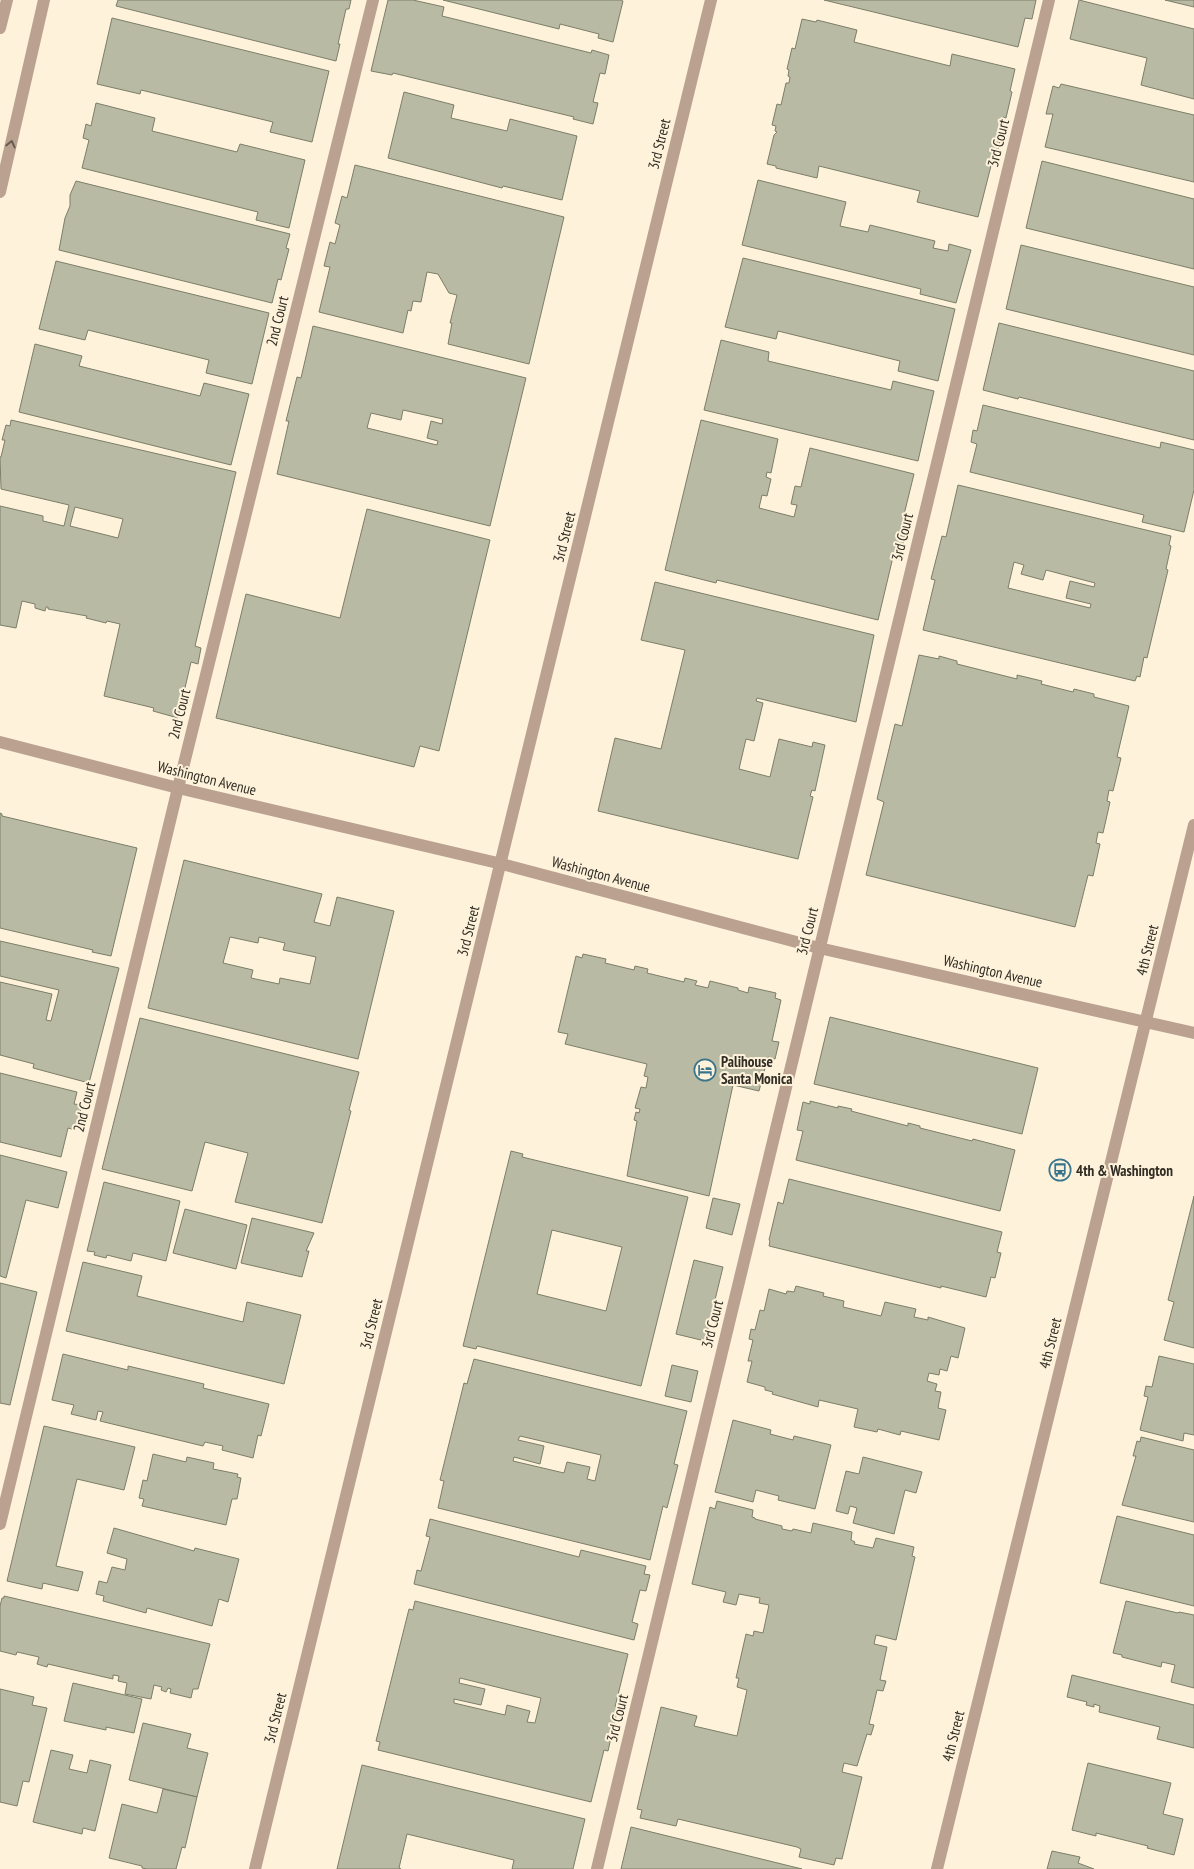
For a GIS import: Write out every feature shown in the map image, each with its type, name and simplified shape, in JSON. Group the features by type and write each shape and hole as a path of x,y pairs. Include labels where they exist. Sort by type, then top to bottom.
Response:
{"street":[{"path":"0,28 6,0"},
{"path":"0,192 44,0"},
{"name":"2nd Court","path":"0,1524 178,788 373,0"},
{"name":"3rd Street","path":"256,1869 431,1142 502,864 710,0"},
{"name":"3rd Court","path":"597,1869 1049,0"},
{"name":"Washington Avenue","path":"0,742 178,788 502,864 819,948 1194,1033"},
{"name":"4th Street","path":"937,1869 1194,825"}],"building":[{"path":"118,0 351,0 349,9 346,9 336,61 116,6"},
{"path":"388,0 413,0 444,7 442,16 591,53 592,50 609,55 605,74 600,73 593,102 598,103 593,124 573,119 574,117 393,73 392,75 371,71"},
{"path":"443,0 623,1 613,42 598,38 599,34 560,24 559,29"},
{"path":"824,0 1036,0 1032,19 1025,18 1018,47"},
{"path":"1079,0 1194,29 1194,99 1141,85 1147,58 1070,39"},
{"path":"1165,0 1194,0 1194,7"},
{"path":"112,18 329,71 312,142 270,132 273,122 141,90 140,94 97,84"},
{"path":"802,19 816,22 817,20 857,30 854,42 950,66 952,54 1015,69 1006,118 1003,117 999,132 1002,133 996,158 993,158 978,217 917,202 920,191 819,166 817,178 767,164 774,135 777,132 775,131 776,126 772,125 777,104 781,105 786,83 789,83 789,70 787,69 792,48 795,49"},
{"path":"1061,84 1194,115 1194,182 1045,147 1053,114 1046,114 1053,86 1059,88"},
{"path":"404,92 454,105 451,118 507,131 510,119 577,136 562,200 503,186 502,188 388,158"},
{"path":"96,103 155,118 152,131 237,152 240,144 305,160 289,228 256,220 258,212 82,168 89,140 83,138 86,124 91,126"},
{"path":"1042,161 1194,199 1194,269 1026,228"},
{"path":"355,165 564,217 529,364 448,344 452,323 450,323 457,295 449,293 438,274 427,272 421,302 413,301 411,311 408,310 403,333 319,312 330,267 324,266 330,242 335,244 340,225 335,223 342,196 347,198"},
{"path":"758,180 846,202 840,226 868,232 870,225 935,241 933,248 948,251 949,244 971,250 956,303 920,294 921,289 742,245"},
{"path":"76,181 290,234 286,248 289,249 281,280 278,279 272,303 59,250 65,218 70,206 70,195"},
{"path":"1021,245 1194,287 1194,355 1006,309"},
{"path":"743,258 955,309 938,381 898,371 900,361 778,331 776,339 725,327"},
{"path":"56,261 269,313 252,384 206,373 209,360 88,330 85,340 39,329"},
{"path":"999,323 1194,371 1194,440 983,390"},
{"path":"313,326 526,378 490,526 277,474 289,421 286,421 297,377 301,378","holes":["403,410 443,419 442,424 431,421 427,438 438,441 437,445 367,428 371,413 401,420"]},
{"path":"721,340 769,352 768,361 891,390 893,381 934,391 918,461 704,410"},
{"path":"35,344 82,356 79,366 200,396 204,383 249,394 231,465 19,412"},
{"path":"983,405 1160,448 1161,442 1194,450 1194,490 1184,532 1142,522 1144,515 970,472 977,444 971,442 973,430 977,431"},
{"path":"11,420 236,472 195,646 201,648 198,664 191,662 178,718 153,711 154,708 104,696 120,624 107,621 106,623 86,618 87,616 48,609 48,607 46,607 45,611 35,608 35,604 22,601 16,628 0,625 0,506 43,516 43,521 64,526 69,505 1,489 0,457 5,440 2,440 6,425 10,426","holes":["75,507 123,519 118,538 70,526"]},
{"path":"701,420 778,439 771,473 767,472 766,477 771,479 767,496 762,495 759,508 794,517 797,505 791,504 795,486 801,487 810,448 914,474 899,535 905,536 899,559 893,557 878,620 717,580 716,583 665,570"},
{"path":"958,485 1171,536 1166,569 1168,570 1147,658 1144,657 1140,677 1137,676 1135,681 923,630 935,580 931,579 942,536 946,537","holes":["1014,562 1024,565 1021,574 1043,580 1046,570 1095,583 1094,587 1070,581 1066,598 1091,604 1090,608 1008,588"]},
{"path":"367,509 490,540 439,751 420,746 414,767 216,718 246,594 340,618"},
{"path":"655,582 874,635 856,722 757,698 756,701 763,703 754,741 746,739 739,769 770,777 779,739 812,747 813,742 825,745 815,791 812,790 810,796 813,797 798,859 598,811 615,738 661,749 685,650 641,640"},
{"path":"919,655 939,659 939,656 957,661 957,664 1017,679 1017,675 1042,681 1041,684 1073,692 1074,689 1094,694 1094,697 1129,706 1117,757 1121,758 1113,791 1109,790 1107,801 1110,802 1103,833 1098,832 1096,843 1100,844 1093,876 1088,875 1075,927 866,875 884,802 877,799 895,724 902,726"},
{"path":"0,813 2,816 137,848 111,956 0,928"},
{"path":"184,860 322,894 314,922 330,926 337,897 394,911 358,1059 148,1008","holes":["230,937 258,943 259,937 285,943 283,950 316,957 310,984 280,978 279,984 251,978 253,970 223,963"]},
{"path":"0,941 119,968 89,1083 33,1068 34,1064 0,1055 0,982 52,994 46,1020 51,1021 59,990 0,976"},
{"name":"Palihouse Santa Monica","path":"583,954 606,959 605,963 634,970 635,966 648,969 647,973 684,982 685,978 697,981 695,985 708,988 710,981 738,988 738,990 748,993 749,987 776,993 775,998 781,1000 772,1041 779,1042 775,1059 768,1057 759,1091 733,1085 709,1196 627,1176 637,1121 634,1120 636,1112 639,1113 640,1109 635,1108 641,1087 646,1088 648,1077 644,1076 647,1064 565,1044 568,1034 558,1032 576,956 582,958"},
{"path":"830,1017 1038,1068 1022,1134 814,1084"},
{"path":"140,1018 359,1072 349,1110 351,1111 322,1223 235,1202 248,1153 205,1142 192,1191 102,1169"},
{"path":"0,1073 77,1092 74,1104 82,1105 75,1130 68,1128 61,1157 0,1142"},
{"path":"810,1101 838,1108 838,1106 852,1109 851,1111 908,1126 908,1123 920,1126 920,1128 1015,1150 1000,1211 796,1160 803,1131 797,1130 803,1102 810,1104"},
{"path":"511,1151 523,1154 522,1157 688,1197 641,1386 477,1346 476,1349 463,1346","holes":["552,1230 622,1247 606,1311 537,1294"]},
{"path":"0,1155 67,1172 58,1208 26,1200 6,1278 0,1276"},
{"path":"789,1179 1002,1232 997,1252 1001,1253 995,1278 991,1277 986,1297 941,1286 941,1288 769,1246 778,1202 783,1204"},
{"path":"104,1182 180,1201 166,1261 133,1253 131,1261 107,1255 106,1258 94,1255 95,1252 87,1251"},
{"path":"1194,1196 1194,1348 1164,1340 1174,1302 1168,1300"},
{"path":"713,1198 740,1204 732,1235 706,1228"},
{"path":"185,1209 247,1225 236,1269 173,1253"},
{"path":"252,1218 314,1233 306,1251 309,1251 302,1277 241,1263"},
{"path":"694,1260 723,1267 705,1341 676,1334"},
{"path":"83,1262 142,1276 137,1296 243,1322 247,1302 301,1315 284,1384 66,1331"},
{"path":"0,1283 37,1292 10,1405 0,1403"},
{"path":"796,1286 824,1293 823,1296 844,1301 843,1307 881,1316 885,1302 916,1309 914,1317 928,1320 928,1317 965,1328 958,1358 951,1356 947,1371 940,1369 939,1375 929,1373 927,1381 937,1384 935,1391 941,1392 938,1408 946,1410 939,1440 901,1431 900,1435 878,1429 877,1432 854,1427 858,1409 819,1400 818,1407 772,1394 773,1392 765,1390 765,1387 747,1382 752,1361 748,1361 753,1340 749,1339 751,1329 755,1330 760,1310 764,1311 769,1289 786,1294 787,1291 794,1292"},
{"path":"63,1354 128,1370 128,1366 204,1384 203,1388 269,1404 261,1436 258,1435 253,1458 222,1450 223,1446 205,1442 203,1446 100,1421 103,1412 98,1411 96,1420 71,1414 74,1405 52,1400"},
{"path":"1159,1356 1194,1364 1194,1435 1184,1433 1183,1441 1140,1430 1148,1397 1144,1396 1146,1386 1152,1387"},
{"path":"474,1359 687,1411 674,1464 678,1465 667,1508 663,1506 650,1560 438,1508 444,1481 440,1480 464,1383 467,1384","holes":["520,1436 601,1455 595,1481 587,1479 590,1467 567,1462 564,1473 513,1461 514,1457 540,1464 544,1446 518,1440"]},
{"path":"672,1365 698,1371 691,1402 665,1396"},
{"path":"733,1420 771,1430 770,1434 793,1440 794,1436 831,1445 815,1509 778,1500 779,1496 756,1490 753,1502 715,1492"},
{"path":"44,1426 135,1447 124,1490 77,1479 56,1566 83,1572 78,1591 43,1583 42,1589 7,1581"},
{"path":"1141,1437 1194,1450 1194,1522 1122,1505 1136,1456 1133,1456 1137,1441 1140,1442"},
{"path":"153,1454 186,1462 187,1457 214,1463 213,1469 238,1474 237,1477 241,1478 237,1499 232,1499 226,1525 142,1506 144,1499 139,1498 143,1480 147,1481"},
{"path":"863,1457 922,1472 916,1493 905,1490 894,1534 853,1523 857,1508 850,1506 848,1514 836,1511 846,1471 859,1474"},
{"path":"717,1501 753,1510 752,1517 755,1519 782,1526 782,1529 792,1531 793,1529 811,1533 813,1523 852,1532 851,1540 855,1542 854,1544 873,1548 876,1538 914,1547 912,1556 915,1557 896,1640 876,1635 874,1644 887,1647 880,1680 886,1681 883,1691 877,1690 869,1724 874,1725 871,1735 867,1734 857,1766 844,1763 842,1772 862,1777 842,1859 836,1858 834,1865 799,1857 801,1849 797,1847 678,1819 676,1826 640,1818 642,1810 637,1809 661,1707 697,1716 694,1726 737,1736 747,1690 737,1687 739,1678 736,1678 746,1634 753,1636 754,1631 763,1633 769,1605 759,1603 760,1598 739,1594 736,1605 723,1602 726,1592 692,1584 710,1507 715,1509"},
{"path":"1117,1516 1194,1535 1194,1606 1100,1583"},
{"path":"430,1519 579,1557 581,1550 646,1566 644,1574 650,1575 646,1591 640,1590 632,1622 638,1624 634,1640 414,1584 417,1570 421,1571 430,1537 426,1536"},
{"path":"114,1528 194,1551 195,1548 239,1559 228,1602 219,1599 212,1626 147,1608 146,1613 103,1601 104,1596 96,1594 99,1581 107,1583 112,1567 125,1570 127,1559 107,1553"},
{"path":"4,1596 210,1644 198,1689 193,1689 191,1698 170,1693 171,1689 168,1688 166,1692 161,1690 162,1687 154,1685 151,1699 125,1694 127,1683 118,1681 119,1676 113,1675 113,1679 48,1664 47,1667 37,1664 39,1657 17,1652 16,1655 0,1651 0,1606"},
{"path":"415,1601 628,1654 615,1707 618,1707 608,1751 604,1750 591,1802 378,1750 380,1742 376,1741 409,1609 413,1610","holes":["460,1678 541,1698 535,1723 527,1722 530,1711 507,1705 505,1715 454,1703 454,1699 481,1705 485,1689 459,1683"]},
{"path":"1126,1601 1194,1615 1194,1688 1171,1682 1175,1665 1162,1662 1161,1667 1113,1653"},
{"path":"1072,1675 1194,1705 1194,1748 1157,1739 1160,1727 1099,1712 1100,1706 1094,1704 1094,1707 1086,1705 1087,1702 1067,1697"},
{"path":"73,1683 142,1699 134,1733 106,1727 106,1730 64,1721"},
{"path":"0,1689 34,1697 32,1705 47,1708 29,1782 23,1781 17,1806 0,1802"},
{"path":"143,1723 191,1734 187,1748 208,1753 197,1797 129,1780"},
{"path":"51,1750 73,1755 69,1769 87,1773 90,1760 111,1765 95,1831 83,1828 82,1834 33,1822"},
{"path":"1088,1763 1171,1783 1163,1814 1183,1819 1174,1855 1147,1848 1148,1846 1096,1833 1096,1836 1072,1830"},
{"path":"362,1765 585,1819 573,1869 512,1869 514,1860 407,1834 399,1868 401,1869 337,1869"},
{"path":"163,1789 197,1797 185,1848 182,1847 176,1869 147,1869 109,1858 122,1804 157,1813"},
{"path":"631,1827 802,1869 621,1869"},
{"path":"1052,1851 1080,1857 1078,1863 1094,1869 1047,1869"}],"place":[{"name":"Palihouse Santa Monica","path":"705,1070"},
{"name":"4th & Washington","path":"1060,1170"}]}
